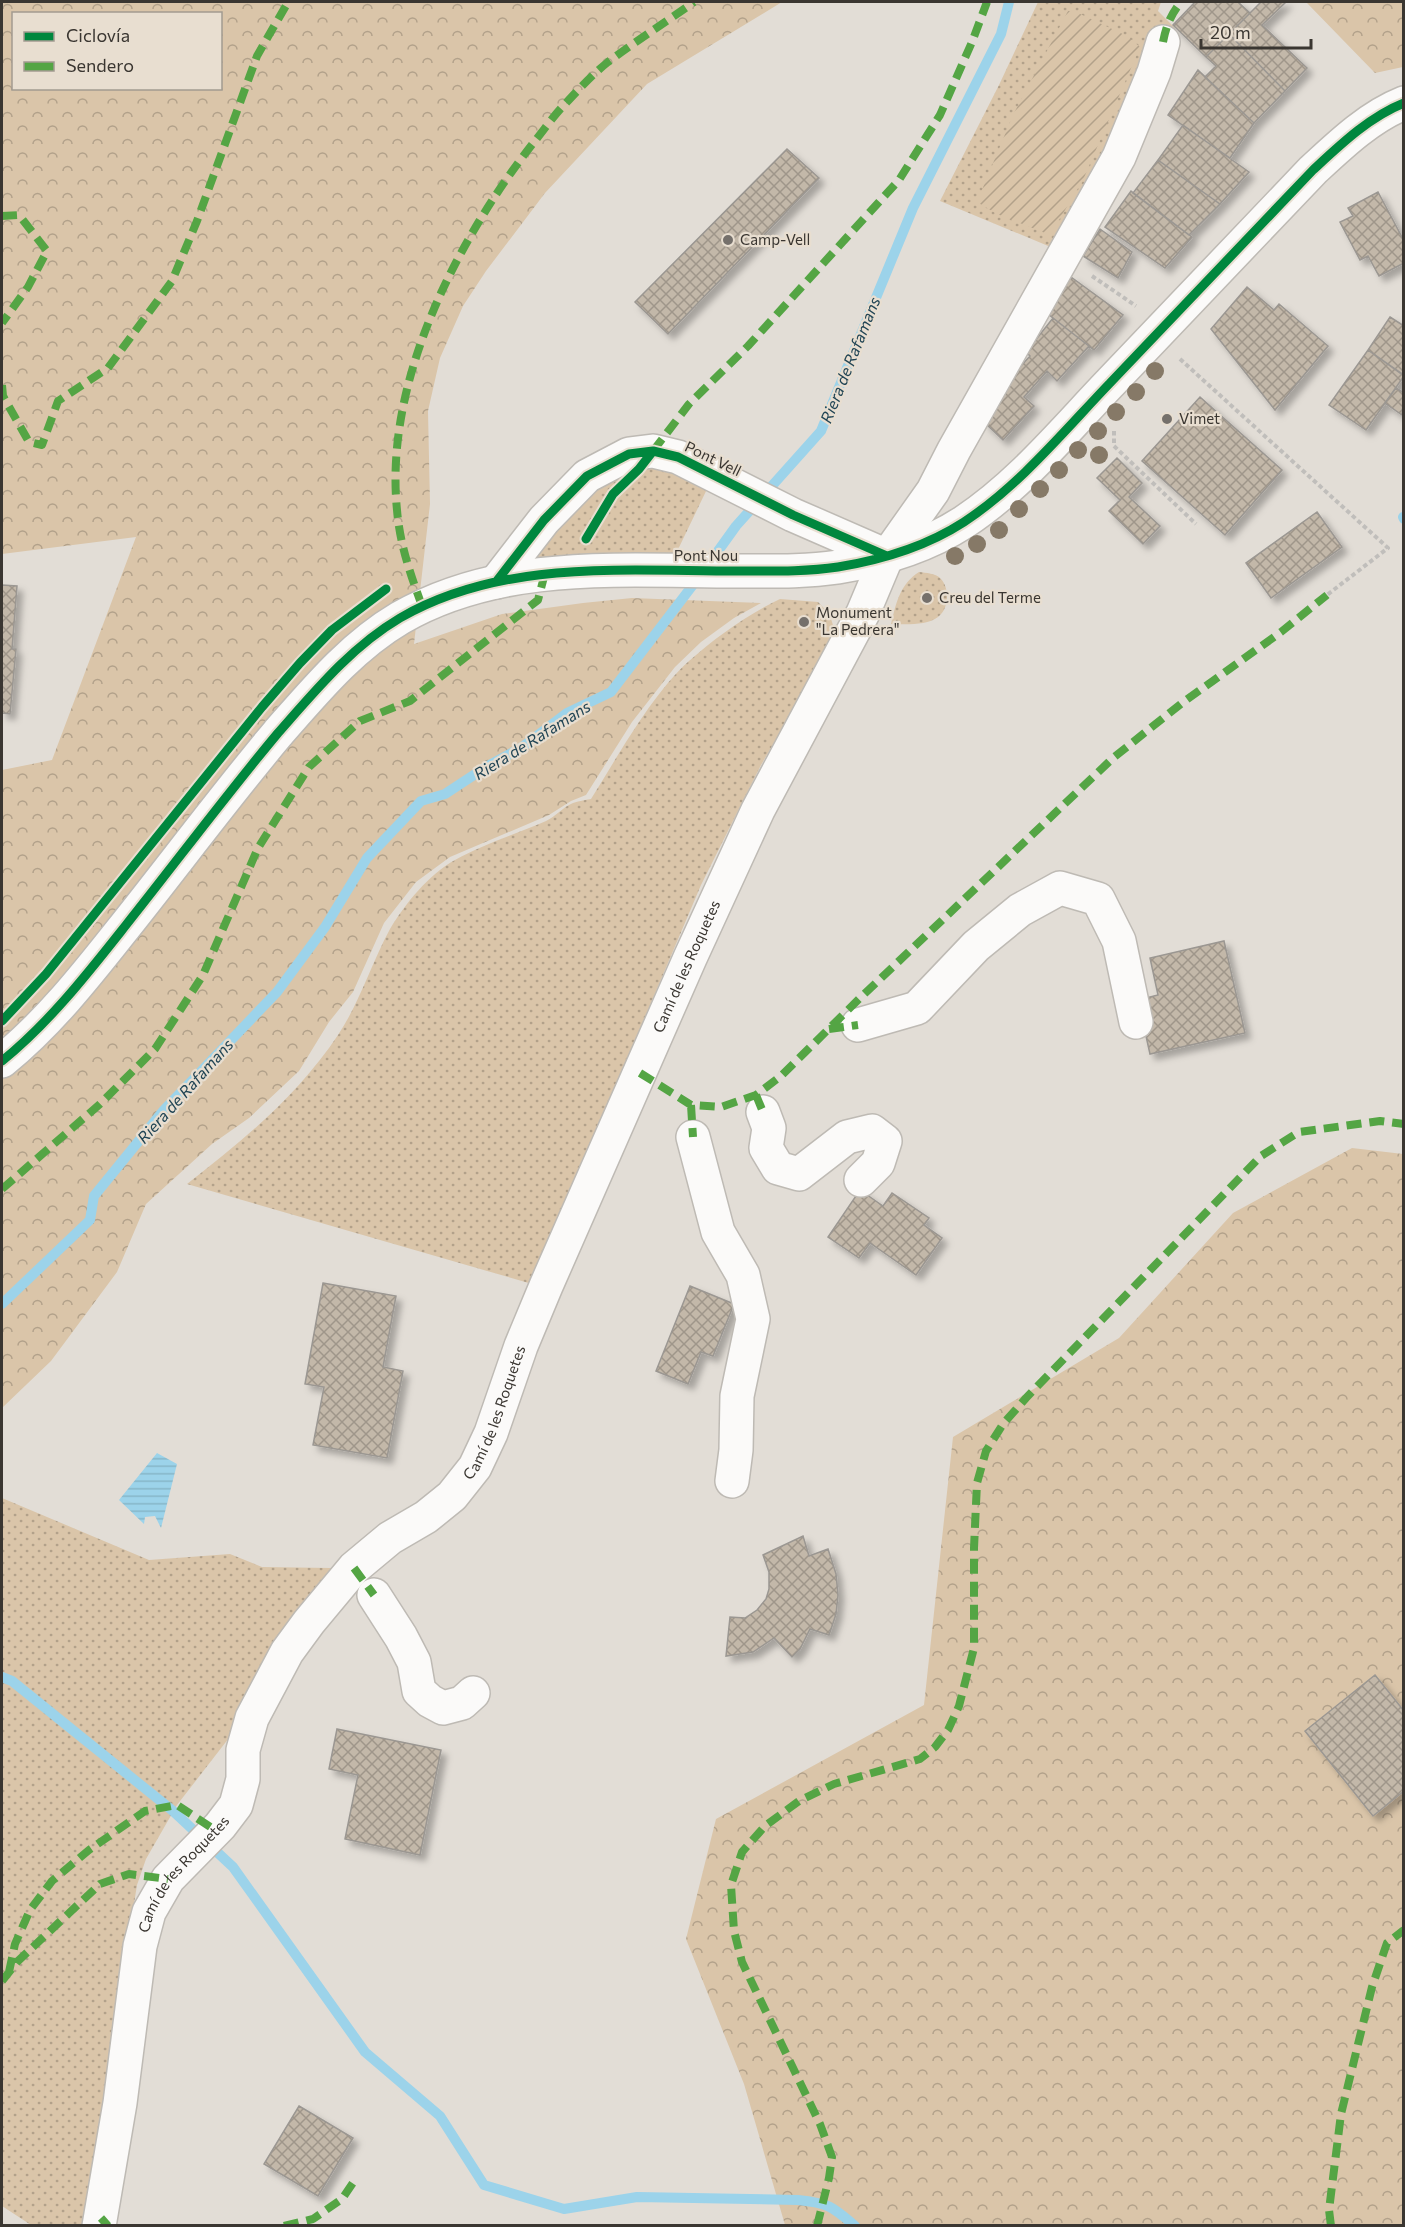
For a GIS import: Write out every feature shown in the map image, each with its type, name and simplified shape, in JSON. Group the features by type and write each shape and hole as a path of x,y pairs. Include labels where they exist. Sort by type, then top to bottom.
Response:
{"main road":[{"name":"Camí de les Roquetes","path":"99,2226 120,2103 140,1946 149,1912 168,1879 220,1826 236,1805 243,1779 243,1750 252,1718 287,1652 354,1568 390,1538 426,1517 452,1496 475,1467 491,1433 521,1346 546,1286 690,957 758,810 863,613 887,556 933,490 1119,157 1154,72 1163,42"},
{"name":"Pont Nou","path":"2,1061 53,1013 90,970 262,753 343,661 368,638 422,606 462,590 495,582 545,573 789,572 837,567 887,556 925,542 961,524 993,501 1043,454 1341,144 1371,121 1404,103"},
{"name":"Pont Vell","path":"495,582 544,520 587,476 629,454 652,451 678,457 793,515 887,556"},
{"path":"858,1025 917,1008 976,946 1020,910 1060,888 1098,899 1119,941 1136,1022"},
{"path":"763,1112 769,1128 766,1148 778,1168 799,1174 847,1137 872,1131 885,1141 878,1163 861,1180"},
{"path":"693,1137 718,1232 743,1275 753,1319 737,1396 736,1450 732,1481"},
{"path":"374,1595 414,1662 419,1690 430,1701 443,1708 462,1703 473,1693"}],"path":[{"path":"1062,256 1137,307"},
{"path":"1179,359 1388,548 1327,595"},
{"path":"1114,431 1114,446 1196,524"}],"green space":[{"path":"2,2 782,2 647,84 545,193 486,271 463,306 440,358 428,411 430,504 414,644 502,614 583,603 632,598 761,603 734,618 701,642 675,667 632,722 586,795 571,801 549,815 450,857 416,882 384,923 353,992 329,1022 299,1071 249,1118 212,1144 146,1204 117,1272 51,1361 2,1408 2,770 52,760 136,537 2,554"},
{"path":"1038,2 1161,2 1158,11 1175,28 1053,248 940,201"},
{"path":"1306,2 1403,2 1403,67 1375,73"},
{"path":"1068,11 1076,12 1127,36 1140,47 1083,180 1050,235 997,214 977,202 1013,115"},
{"path":"639,461 671,468 708,487 672,562 520,562 596,478"},
{"path":"919,572 936,576 944,583 947,599 942,613 928,622 891,624 903,588"},
{"path":"780,599 818,602 832,620 833,642 761,765 701,885 532,1284 187,1184 269,1116 322,1057 353,1009 390,929 410,900 427,881 445,866 466,854 546,821 573,803 591,799 636,726 675,675 721,635"},
{"path":"1352,1148 1403,1154 1403,2225 785,2225 744,2084 686,1939 716,1819 924,1705 953,1437 1119,1338 1233,1213"},
{"path":"2,1498 149,1560 230,1554 262,1567 332,1568 253,1707 177,1805 146,1859 137,1885 107,2073 89,2225 31,2225 2,2206"}],"water":[{"path":"157,1453 177,1464 161,1528 155,1516 145,1517 144,1524 119,1500"}],"building":[{"path":"1195,2 1238,2 1250,13 1206,57 1173,25"},
{"path":"1261,2 1286,2 1262,25 1307,68 1285,91 1229,34"},
{"path":"1229,34 1285,91 1254,123 1205,77 1216,66 1206,57"},
{"path":"1198,70 1254,123 1230,158 1168,115"},
{"path":"1183,125 1249,172 1220,204 1158,160"},
{"name":"Camp-Vell","path":"787,149 819,178 668,334 635,302"},
{"path":"1158,160 1220,204 1189,235 1133,193"},
{"path":"1131,191 1192,237 1165,268 1105,227"},
{"path":"1378,192 1404,241 1404,263 1379,276 1368,256 1360,260 1340,222 1353,216 1348,208"},
{"path":"1100,229 1132,252 1118,278 1083,256"},
{"path":"1071,277 1123,315 1094,350 1048,314"},
{"path":"1247,287 1274,310 1279,304 1328,346 1275,410 1211,329"},
{"path":"1390,317 1404,326 1404,375 1368,350"},
{"path":"1053,318 1089,346 1057,381 1047,371 1024,397 1034,406 1003,440 984,422 1007,381 1030,356 1026,352"},
{"path":"1368,350 1404,376 1366,430 1329,405"},
{"path":"1396,388 1404,393 1402,415 1385,403"},
{"path":"1200,397 1282,470 1225,535 1142,461"},
{"path":"1117,458 1142,483 1129,497 1160,526 1143,544 1109,511 1120,500 1097,478"},
{"path":"1317,512 1342,547 1271,598 1246,563"},
{"path":"2,585 17,586 12,649 16,649 10,714 2,713"},
{"path":"1224,941 1245,1033 1150,1054 1138,1000 1158,995 1150,958"},
{"path":"860,1190 883,1206 892,1193 929,1218 924,1225 942,1238 916,1275 870,1243 859,1258 828,1237"},
{"path":"323,1283 396,1296 383,1367 403,1371 387,1458 313,1445 324,1387 305,1384"},
{"path":"690,1286 734,1304 713,1356 701,1352 688,1384 656,1371"},
{"path":"803,1536 809,1556 828,1549 836,1574 838,1595 836,1614 829,1635 810,1629 800,1649 792,1657 774,1638 753,1652 726,1656 730,1617 745,1618 757,1610 766,1599 769,1589 769,1572 763,1555"},
{"path":"1375,1675 1404,1711 1404,1791 1373,1816 1305,1731"},
{"path":"337,1729 441,1750 420,1855 345,1839 358,1775 329,1769"},
{"path":"299,2106 353,2138 318,2196 264,2164"}],"waterway":[{"name":"Riera de Rafamans","path":"708,565 736,526 821,431 913,208 1001,34 1009,2"},
{"name":"Riera de Rafamans","path":"2,1304 90,1220 94,1196 164,1110 277,992 325,927 367,858 421,801 445,794 486,767 521,748 567,713 611,692 699,577"},
{"path":"2,1677 12,1681 173,1811 233,1867 365,2052 440,2116 484,2185 564,2209 637,2197 798,2200 829,2207 855,2226"}],"marked path":[{"path":"2,385 3,396 29,442 42,445 58,401 108,368 172,281 197,221 257,56 288,2"},
{"path":"422,606 400,535 396,461 402,412 414,363 453,267 505,181 557,112 608,62 694,2"},
{"path":"653,451 689,404 748,346 899,180 940,115 987,2"},
{"path":"1163,42 1169,20 1181,2"},
{"path":"2,216 19,215 47,251 28,287 2,323"},
{"path":"2,1189 100,1104 155,1049 203,975 258,848 309,767 360,721 410,701 538,600 545,573"},
{"path":"640,1073 691,1105 721,1107 756,1095 781,1076 1113,758 1182,703 1281,632 1327,595"},
{"path":"829,1029 858,1025"},
{"path":"756,1095 763,1112"},
{"path":"691,1105 693,1137"},
{"path":"817,2226 832,2157 820,2124 742,1962 734,1931 731,1885 742,1852 765,1826 799,1801 834,1784 920,1759 935,1747 948,1730 959,1706 974,1648 974,1548 977,1483 986,1451 1003,1424 1026,1398 1261,1156 1299,1132 1380,1121 1404,1124"},
{"path":"354,1568 374,1595"},
{"path":"9,1972 15,1944 30,1910 52,1881 89,1850 145,1811 177,1805 215,1830"},
{"path":"2,1981 18,1961 100,1884 129,1874 168,1879"},
{"path":"1331,2226 1329,2210 1341,2114 1372,1987 1387,1943 1404,1930"},
{"path":"284,2226 313,2219 342,2199 357,2177"},
{"path":"101,2218 108,2226"}],"cycle path":[{"path":"2,1061 36,1030 83,979 239,780 292,717 350,656 382,630 400,618 439,599 480,586 522,577 608,570 825,569 887,556 950,531 1004,491 1041,457 1313,170 1367,124 1404,103"},
{"path":"586,539 613,494 639,469 653,451"},
{"path":"496,582 544,520 587,476 629,454 653,451 678,457 793,515 887,556"},
{"path":"2,1021 46,974 300,663 332,630 386,589"}],"place":[{"name":"Camp-Vell","path":"728,240"},
{"name":"Vimet","path":"1167,419"},
{"name":"Creu del Terme","path":"927,598"},
{"name":"Monument \"La Pedrera\"","path":"804,622"}]}
